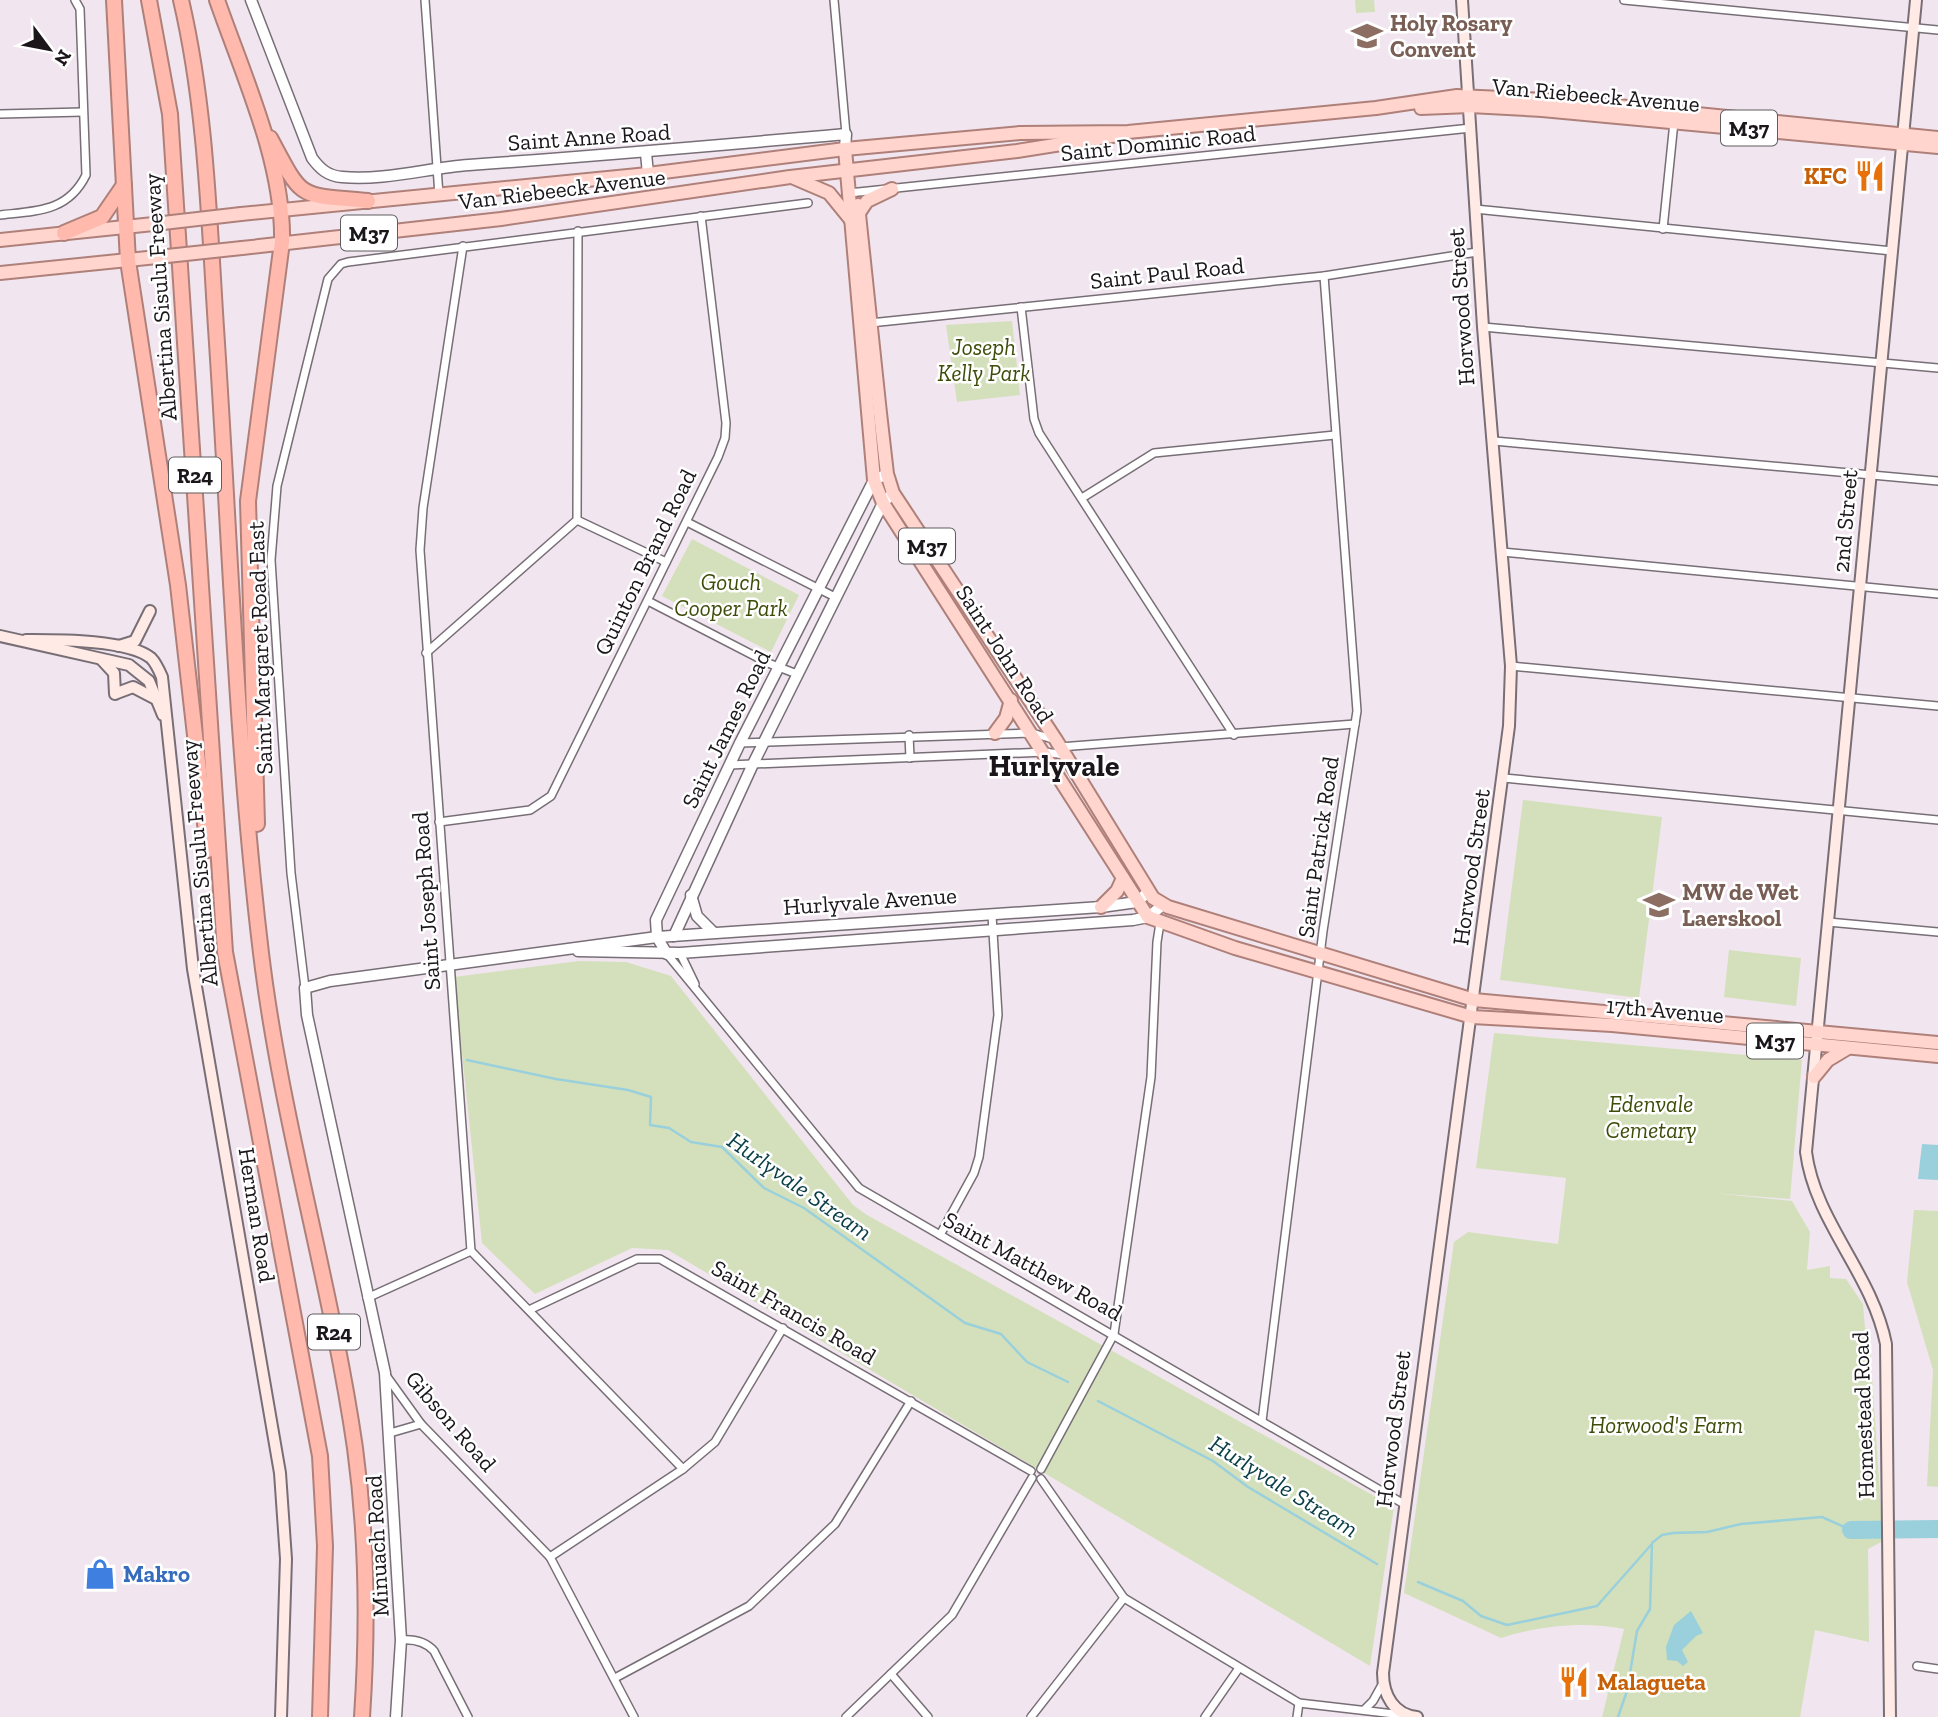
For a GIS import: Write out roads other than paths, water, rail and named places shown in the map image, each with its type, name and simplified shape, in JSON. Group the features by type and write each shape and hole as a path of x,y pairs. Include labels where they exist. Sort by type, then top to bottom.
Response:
{"highway":[{"path":"114,0 128,261 178,585 213,892 225,952"},
{"name":"Albertina Sisulu Freeway","path":"149,0 170,114 225,952 320,1456 325,1546 320,1717"},
{"name":"R24","path":"181,0 203,133 241,751 261,952 293,1138 344,1380 355,1452 365,1552 362,1717"},
{"path":"218,0 257,115 283,209 282,242 248,501 261,952"},
{"path":"257,115 294,183 302,191 320,197 368,201"},
{"path":"64,233 102,217 124,185"}],"main road":[{"name":"Horwood Street","path":"1383,1683 1504,778 1511,666 1477,252 1462,0"},
{"name":"2nd Street","path":"1817,1045 1916,0"},
{"name":"Van Riebeeck Avenue","path":"0,240 283,209 648,174 848,143 1020,133 1128,132 1469,101 1542,104 1903,138 1938,138"},
{"name":"Van Riebeeck Avenue","path":"0,273 501,219 790,177 1100,141 1128,132"},
{"name":"Van Riebeeck Avenue","path":"1903,138 1938,147"},
{"name":"Saint John Road","path":"848,143 865,323 874,480 883,503 1045,752 1137,902 1154,920"},
{"path":"790,177 829,193 855,217 867,201 892,189"},
{"name":"Saint John Road","path":"865,323 887,474 894,493 1060,748 1148,892"},
{"path":"113,646 135,641 150,611"},
{"name":"Herman Road","path":"0,636 113,646 140,652 157,666 166,695 165,721 193,969 280,1473 286,1559 281,1717"},
{"name":"Herman Road","path":"26,640 129,665 149,681 165,721"},
{"path":"99,658 114,673 116,693 133,687 156,699"},
{"path":"995,733 1006,718 1011,700"},
{"path":"1135,869 1161,896 1197,915"},
{"path":"1101,906 1117,891 1123,878"},
{"name":"M37","path":"1148,892 1163,905 1474,1000"},
{"name":"Hurlyvale Avenue","path":"1154,920 1472,1017"},
{"name":"17th Avenue","path":"1474,1000 1938,1043"},
{"name":"17th Avenue","path":"1472,1017 1612,1025 1938,1056"},
{"name":"Homestead Road","path":"1817,1045 1806,1152 1810,1179 1876,1304 1886,1344 1889,1714"},
{"path":"1814,1077 1833,1056 1848,1048"},
{"path":"1383,1683 1391,1703 1413,1716"}],"street":[{"path":"0,215 48,210 60,205 77,191 87,166 80,9 75,0"},
{"name":"Saint Anne Road","path":"251,0 312,158 324,171 335,176 373,176 435,167 646,153 848,143"},
{"path":"425,0 439,195"},
{"path":"834,0 848,143"},
{"path":"1624,0 1938,30"},
{"path":"0,114 83,112"},
{"path":"1663,229 1675,117"},
{"name":"Saint Dominic Road","path":"853,193 1471,128"},
{"path":"646,153 648,174"},
{"path":"463,246 808,203"},
{"path":"1475,209 1892,250"},
{"name":"Quinton Brand Road","path":"439,822 530,810 551,796 718,457 725,438 726,423 701,216"},
{"path":"426,653 577,520 578,231"},
{"name":"Saint Margaret Road East","path":"305,988 291,873 271,560 272,521 277,486 325,287 334,271 348,262 463,246"},
{"name":"Saint Joseph Road","path":"463,246 421,526 426,653 471,1251"},
{"name":"Saint Paul Road","path":"865,323 1324,276 1477,252"},
{"name":"Saint Patrick Road","path":"1262,1422 1319,971 1357,698 1324,276"},
{"path":"1021,307 1037,429 1234,735"},
{"path":"1483,327 1938,368"},
{"path":"1082,498 1154,453 1335,435"},
{"path":"1494,440 1938,481"},
{"path":"874,480 887,474"},
{"name":"Saint James Road","path":"657,937 656,920 729,765 874,480"},
{"name":"Saint James Road","path":"674,936 752,764 883,503 894,493"},
{"path":"577,520 666,562"},
{"path":"687,522 835,597"},
{"path":"1502,552 1938,594"},
{"path":"648,601 797,674"},
{"path":"1511,666 1938,706"},
{"path":"729,765 1045,752 1060,748 1355,723"},
{"path":"740,743 909,735 1032,733 1060,748"},
{"path":"909,735 910,758"},
{"path":"1504,778 1938,820"},
{"path":"1137,902 1148,892"},
{"path":"691,894 697,916 712,932"},
{"name":"Hurlyvale Avenue","path":"305,988 449,964 657,937 992,915 1137,902"},
{"path":"846,1717 956,1610 1041,1469 1114,1334 1151,1077 1157,942 1154,920 1163,905"},
{"path":"940,1236 974,1173 979,1157 999,1015 992,915"},
{"path":"638,939 656,920"},
{"name":"Hurlyvale Avenue","path":"570,950 667,954 1154,920"},
{"path":"1828,922 1938,932"},
{"name":"Saint Matthew Road","path":"674,936 700,995"},
{"name":"Saint Matthew Road","path":"657,937 667,954 849,1179 870,1196 1114,1334 1405,1504"},
{"name":"Gibson Road","path":"305,988 307,1015 366,1298 385,1373 421,1424 550,1557 634,1717"},
{"path":"366,1298 471,1251 683,1469"},
{"name":"Saint Francis Road","path":"529,1310 637,1259 653,1257 911,1401 1035,1476"},
{"path":"550,1557 683,1469 724,1431 783,1328"},
{"name":"Minuach Road","path":"385,1373 401,1640 396,1717"},
{"path":"615,1678 738,1614 768,1588 835,1524 911,1401"},
{"path":"390,1433 421,1424"},
{"path":"1035,1476 1124,1598 1299,1703 1413,1716"},
{"path":"1031,1717 1124,1598"},
{"path":"401,1640 421,1642 434,1651 468,1717"},
{"path":"1917,1666 1938,1670"},
{"path":"1205,1717 1239,1668"},
{"path":"891,1674 928,1717"},
{"path":"1363,1710 1373,1701 1383,1683"},
{"path":"1297,1717 1299,1703"}],"water":[{"path":"1922,1144 1938,1145 1938,1180 1918,1179"},
{"path":"1691,1611 1703,1633 1682,1650 1688,1662 1683,1666 1677,1661 1667,1660 1666,1647 1674,1625"}],"waterway":[{"name":"Hurlyvale Stream","path":"467,1060 556,1079 628,1090 651,1097 650,1125 669,1128 691,1142 722,1147 764,1188 804,1208 965,1323 1001,1334 1027,1362 1068,1382"},
{"name":"Hurlyvale Stream","path":"1098,1401 1213,1461 1248,1487 1377,1564"},
{"name":"Hurlyvale Stream","path":"1618,1717 1627,1691 1637,1631 1650,1609 1652,1543 1662,1535 1673,1533 1707,1532 1741,1524 1822,1517 1851,1530"},
{"path":"1851,1530 1938,1529"},
{"path":"1418,1582 1463,1601 1481,1616 1507,1625 1597,1606 1651,1545"}],"place":[{"name":"Holy Rosary Convent","path":"1367,36"},
{"name":"KFC","path":"1870,176"},
{"name":"MW de Wet Laerskool","path":"1659,905"},
{"name":"Makro","path":"100,1574"},
{"name":"Malagueta","path":"1574,1682"}],"district":[{"name":"Hurlyvale","path":"1054,766"}],"park label":[{"name":"Joseph Kelly Park","path":"984,360"},
{"name":"Gouch Cooper Park","path":"731,595"},
{"name":"Edenvale Cemetary","path":"1651,1117"},
{"name":"Horwood's Farm","path":"1666,1425"}]}
